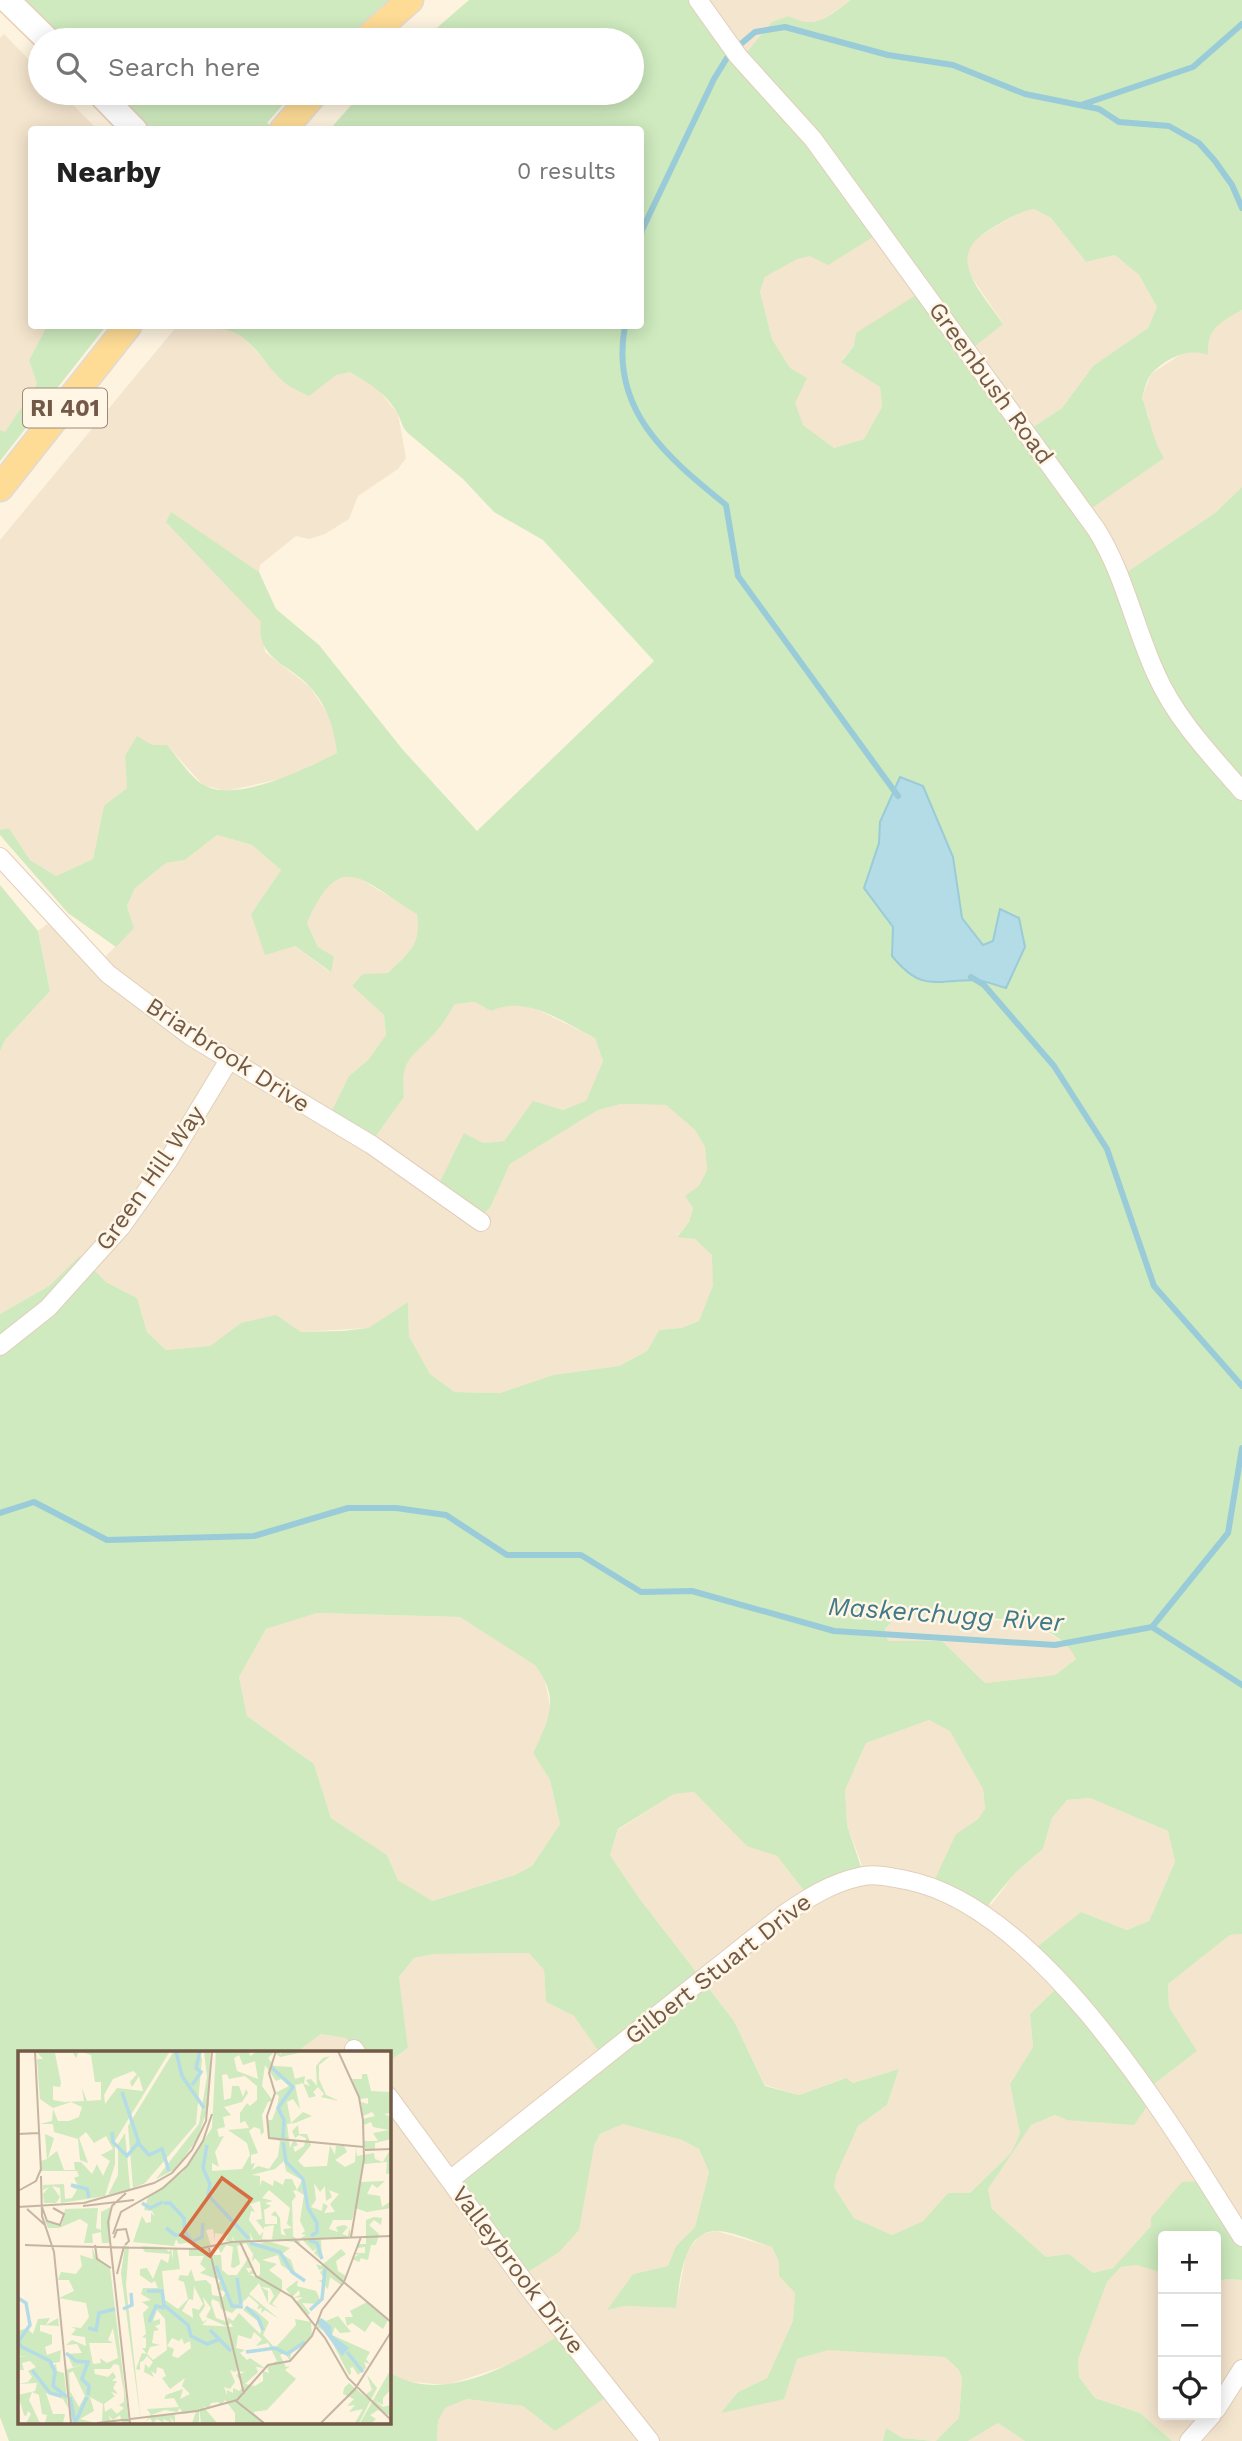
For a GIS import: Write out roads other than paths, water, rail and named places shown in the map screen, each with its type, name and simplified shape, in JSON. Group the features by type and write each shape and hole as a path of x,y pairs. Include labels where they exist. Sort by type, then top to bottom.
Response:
{"main road":[{"path":"379,28 411,0"},
{"path":"286,126 305,105"},
{"name":"RI 401","path":"0,488 126,329"}],"street":[{"path":"7,0 36,28"},
{"name":"Greenbush Road","path":"698,0 754,76 813,139 1096,528 1110,551 1146,650 1169,699 1200,744 1242,791"},
{"path":"111,105 131,126"},
{"name":"Briarbrook Drive","path":"0,857 108,974 192,1037 372,1144 481,1222"},
{"name":"Green Hill Way","path":"0,1346 48,1308 121,1227 168,1161 229,1060"},
{"name":"Gilbert Stuart Drive","path":"450,2180 791,1909 836,1884 860,1876 886,1876 939,1889 982,1913 1058,1982 1134,2070 1242,2237"},
{"name":"Valleybrook Drive","path":"390,2099 534,2295 650,2441"},
{"path":"1221,2402 1242,2369"},
{"path":"1189,2441 1208,2420"}],"water":[{"path":"900,777 923,786 953,857 962,918 983,945 993,941 1000,909 1019,918 1025,947 1006,988 977,980 928,982 911,975 892,956 893,927 864,888 879,843 880,822"}],"waterway":[{"path":"1081,105 1193,67 1242,24"},
{"path":"644,226 714,79 730,53 755,32 785,27 888,55 953,65 1025,94 1099,109 1119,122 1169,126 1199,143 1232,185 1242,208"},
{"path":"625,329 622,356 626,383 634,407 647,429 664,449 683,469 726,505 738,576 898,796"},
{"path":"971,977 984,985 1054,1066 1107,1149 1154,1286 1242,1386"},
{"path":"1152,1627 1228,1533 1242,1448"},
{"name":"Maskerchugg River","path":"0,1513 34,1502 107,1540 254,1536 348,1508 396,1508 446,1515 507,1555 581,1555 641,1592 692,1591 834,1631 1055,1645 1152,1627 1242,1685"}]}
